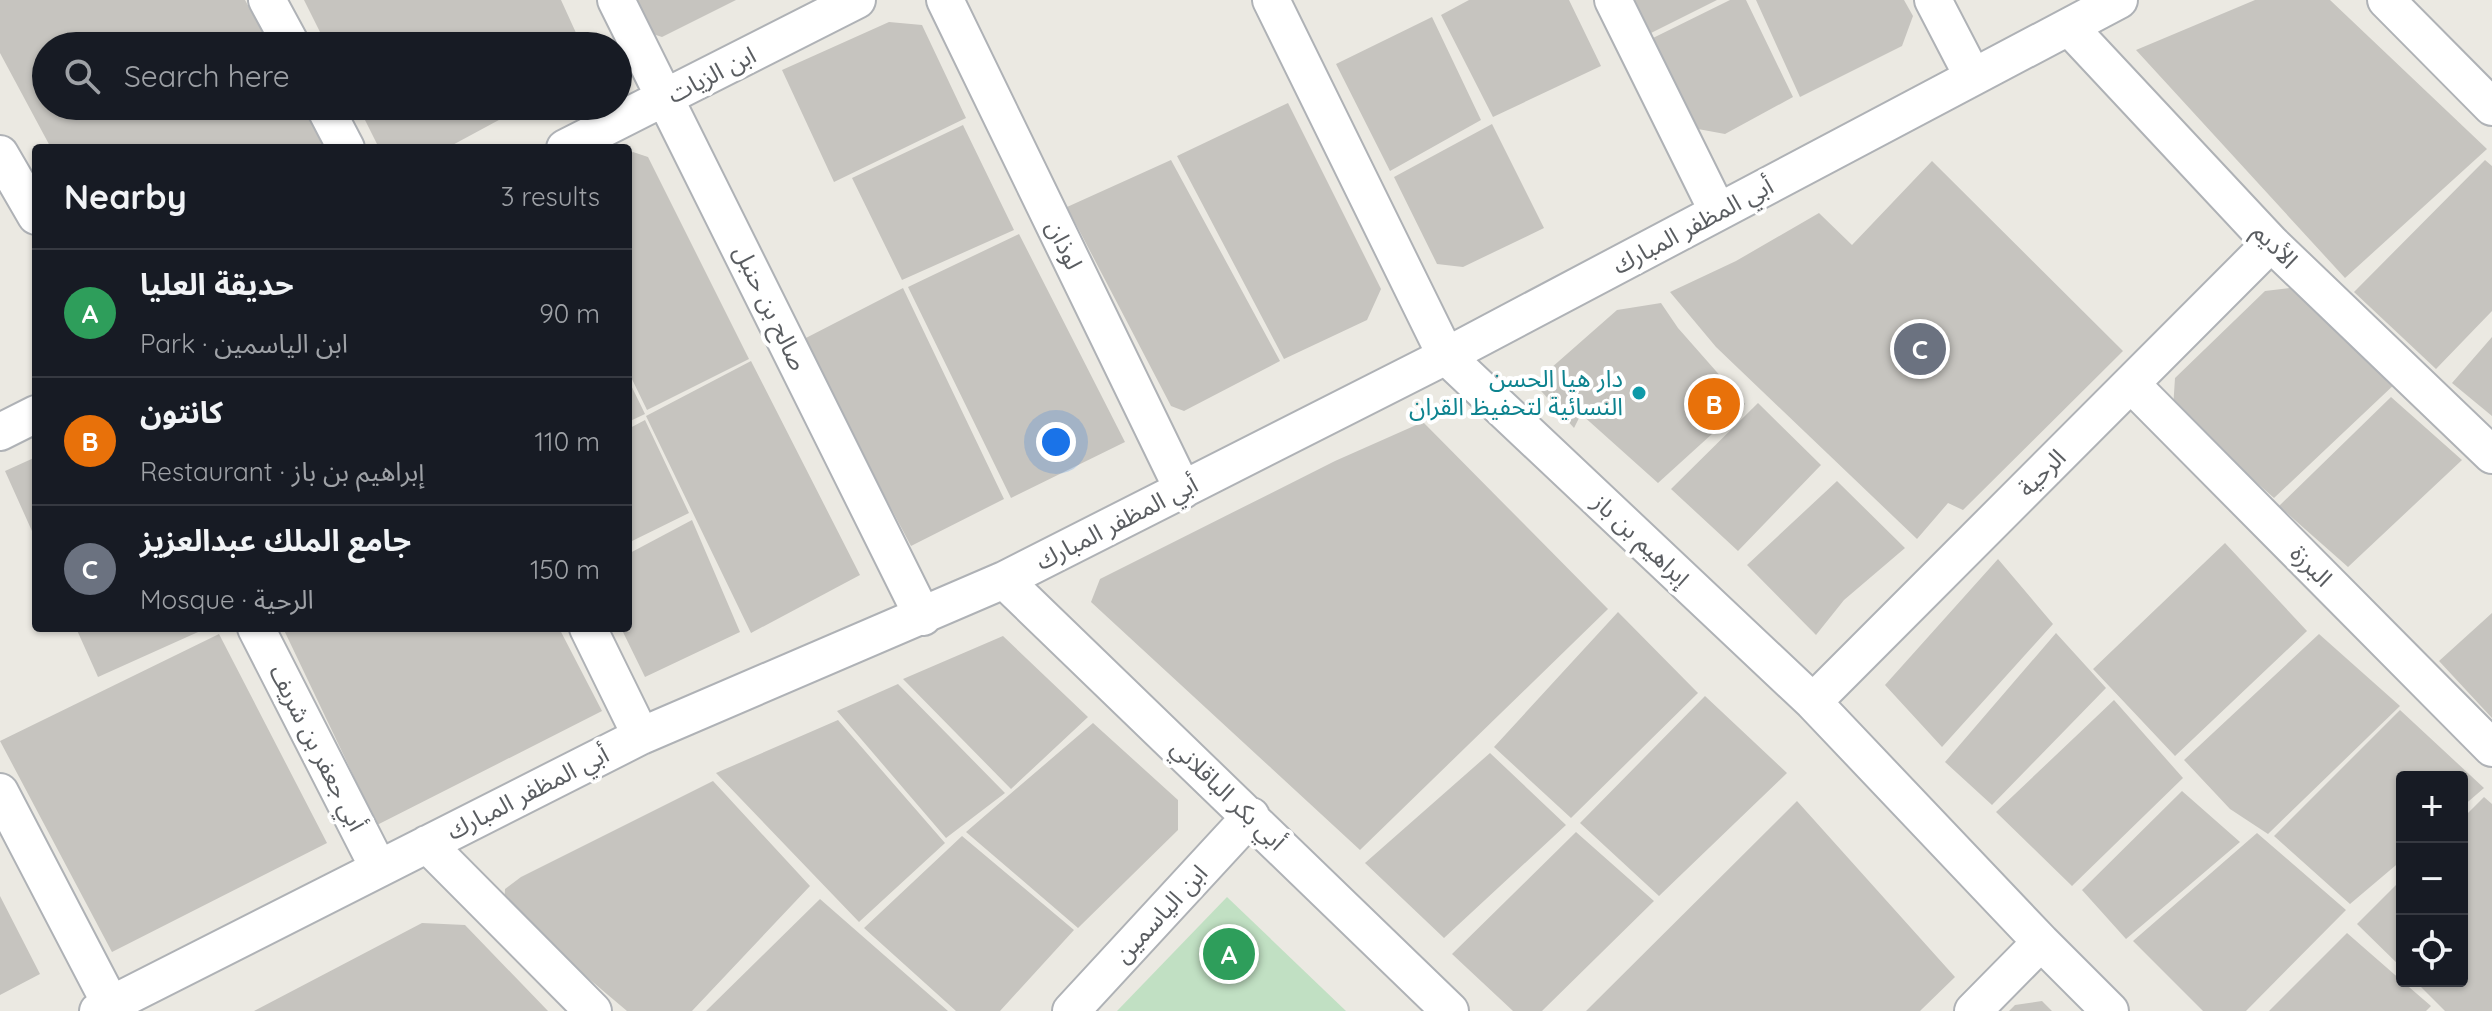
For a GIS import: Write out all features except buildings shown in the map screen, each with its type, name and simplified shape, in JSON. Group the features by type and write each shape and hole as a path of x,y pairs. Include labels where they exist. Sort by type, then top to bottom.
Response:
{"street":[{"path":"267,0 284,32"},
{"name":"صالح بن حنبل","path":"616,0 923,617"},
{"name":"ابن الزيات","path":"632,115 857,0"},
{"name":"لوذان","path":"945,0 1183,490"},
{"name":"إبراهيم بن باز","path":"1271,0 1446,356 1813,702 2110,1011"},
{"path":"1613,0 1718,212"},
{"path":"1933,0 1973,77"},
{"name":"أبي المظفر المبارك","path":"104,1007 641,736 1004,580 1446,356 2119,0"},
{"path":"2386,0 2492,107"},
{"name":"الأديم","path":"2069,27 2271,243 2492,455"},
{"path":"331,120 344,144"},
{"name":"ابن الزيات","path":"573,144 622,120"},
{"path":"0,154 32,209"},
{"name":"الرحية","path":"1813,702 2271,243"},
{"name":"البرزة","path":"2131,384 2492,748"},
{"path":"0,432 32,416"},
{"name":"أبي بكر الباقلاني","path":"1004,580 1450,1011"},
{"name":"أبي جعفر بن شريف","path":"258,632 378,867"},
{"path":"590,632 641,736"},
{"path":"0,792 104,1007"},
{"name":"ابن الياسمين","path":"1071,1011 1251,816"},
{"path":"427,844 593,1011"},
{"path":"1973,1011 2041,942"}],"green space":[{"path":"1227,897 1346,1011 1117,1011"}],"place":[{"name":"جامع الملك عبدالعزيز","path":"1920,349"},
{"name":"دار هيا الحسن النسائية لتحفيظ القران","path":"1639,393"},
{"name":"كانتون","path":"1714,404"},
{"name":"حديقة العليا","path":"1229,954"}]}
